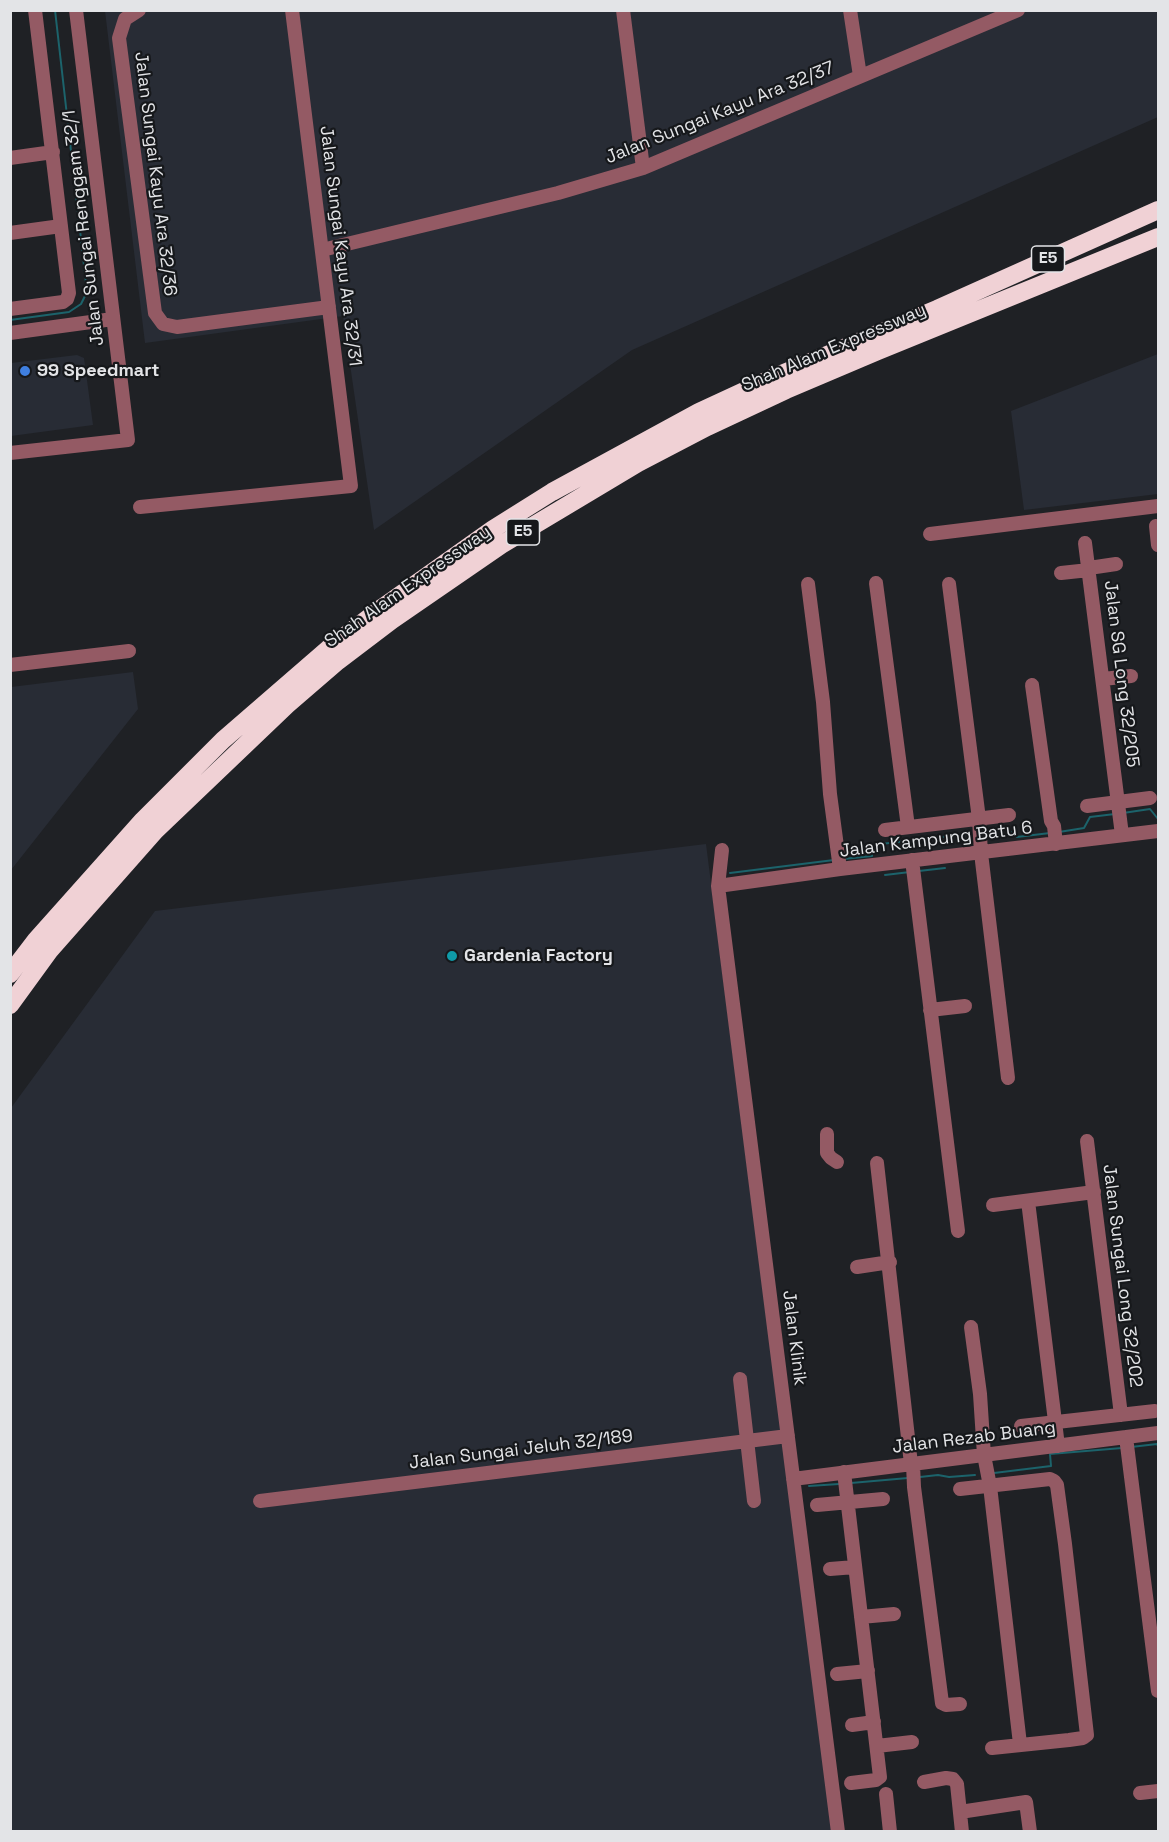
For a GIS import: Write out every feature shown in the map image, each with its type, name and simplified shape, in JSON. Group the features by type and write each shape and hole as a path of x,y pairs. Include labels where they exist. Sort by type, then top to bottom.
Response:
{"highway":[{"name":"Shah Alam Expressway","path":"10,974 36,939 143,820 224,740 328,649 493,529 552,492 699,412 1158,210"},
{"name":"Shah Alam Expressway","path":"10,1005 50,950 155,831 279,712 338,661 392,620 501,545 638,463 707,427 878,351 1158,237"}],"street":[{"path":"10,309 63,302 69,293 35,10"},
{"name":"Jalan Sungai Renggam 32/1","path":"10,453 128,440 76,10"},
{"name":"Jalan Sungai Kayu Ara 32/36","path":"139,10 125,19 119,38 155,313 163,324 177,327 329,308"},
{"name":"Jalan Sungai Kayu Ara 32/31","path":"140,507 351,486 292,10"},
{"path":"623,10 643,168"},
{"path":"850,10 860,76"},
{"name":"Jalan Sungai Kayu Ara 32/37","path":"322,250 558,193 643,168 1018,10"},
{"path":"10,158 53,152"},
{"path":"10,233 61,226"},
{"path":"10,333 113,319"},
{"path":"930,534 1158,506"},
{"path":"1156,526 1158,545"},
{"name":"Jalan SG Long 32/205","path":"1085,543 1121,818"},
{"path":"1061,573 1116,564"},
{"path":"876,583 908,827"},
{"path":"808,584 824,702 830,794 840,869"},
{"path":"949,584 979,819 1008,1078"},
{"path":"10,665 129,651"},
{"path":"1103,680 1131,676"},
{"path":"1032,686 1056,844"},
{"path":"1087,806 1121,818 1150,798"},
{"path":"885,830 1009,814"},
{"name":"Jalan Kampung Batu 6","path":"718,886 840,869 913,867 981,853 1056,844 1121,818 1158,831"},
{"name":"Jalan Klinik","path":"722,850 718,886 838,1832"},
{"path":"913,867 958,1231"},
{"path":"930,1010 965,1006"},
{"path":"827,1134 827,1153 837,1162"},
{"name":"Jalan Sungai Long 32/202","path":"1088,1141 1121,1415"},
{"path":"877,1163 942,1703 960,1704"},
{"path":"993,1205 1094,1192"},
{"path":"1028,1201 1058,1446"},
{"path":"857,1267 890,1262"},
{"path":"971,1328 980,1394 984,1455 990,1486 1020,1744"},
{"path":"740,1379 754,1501"},
{"path":"1021,1426 1155,1411"},
{"name":"Jalan Rezab Buang","path":"793,1479 846,1487 984,1455 1058,1446 1128,1447 1158,1433"},
{"name":"Jalan Sungai Jeluh 32/189","path":"260,1501 788,1436"},
{"path":"1128,1447 1158,1691"},
{"path":"960,1490 1050,1479 1054,1481 1057,1485 1065,1544 1087,1735 1083,1738 992,1748"},
{"path":"817,1505 846,1487 883,1498"},
{"path":"846,1487 880,1777 876,1780 851,1783"},
{"path":"830,1569 855,1567"},
{"path":"861,1617 894,1614"},
{"path":"837,1674 868,1671"},
{"path":"852,1725 874,1722"},
{"path":"877,1746 912,1742"},
{"path":"924,1782 946,1778 953,1779 957,1784 962,1832"},
{"path":"1140,1793 1158,1791"},
{"path":"886,1794 890,1832"},
{"path":"960,1812 1026,1802 1030,1832"}],"shaded area":[{"path":"105,11 1158,11 1158,117 632,350 374,530 343,316 145,343"},
{"path":"1158,354 1158,494 1024,510 1011,411"},
{"path":"77,355 84,358 93,425 11,436 11,363"},
{"path":"133,672 138,709 11,870 11,687"},
{"path":"706,844 832,1831 11,1832 11,1108 155,911"}],"waterway":[{"path":"10,320 69,312 81,304 87,292 55,10"},
{"path":"1123,813 1150,809 1158,819"},
{"path":"1059,832 1084,828 1090,817 1115,814"},
{"path":"990,831 1007,829 1017,837 1050,833"},
{"path":"843,859 872,856 872,845 968,834"},
{"path":"730,873 834,860"},
{"path":"919,871 945,868"},
{"path":"885,875 910,872"},
{"path":"1131,1447 1157,1444 1158,1446"},
{"path":"994,1473 1051,1466 1050,1454 1122,1448"},
{"path":"920,1477 975,1475"},
{"path":"851,1483 908,1478"},
{"path":"809,1486 839,1484"}],"place":[{"name":"99 Speedmart","path":"25,371"},
{"name":"Gardenia Factory","path":"452,956"}]}
